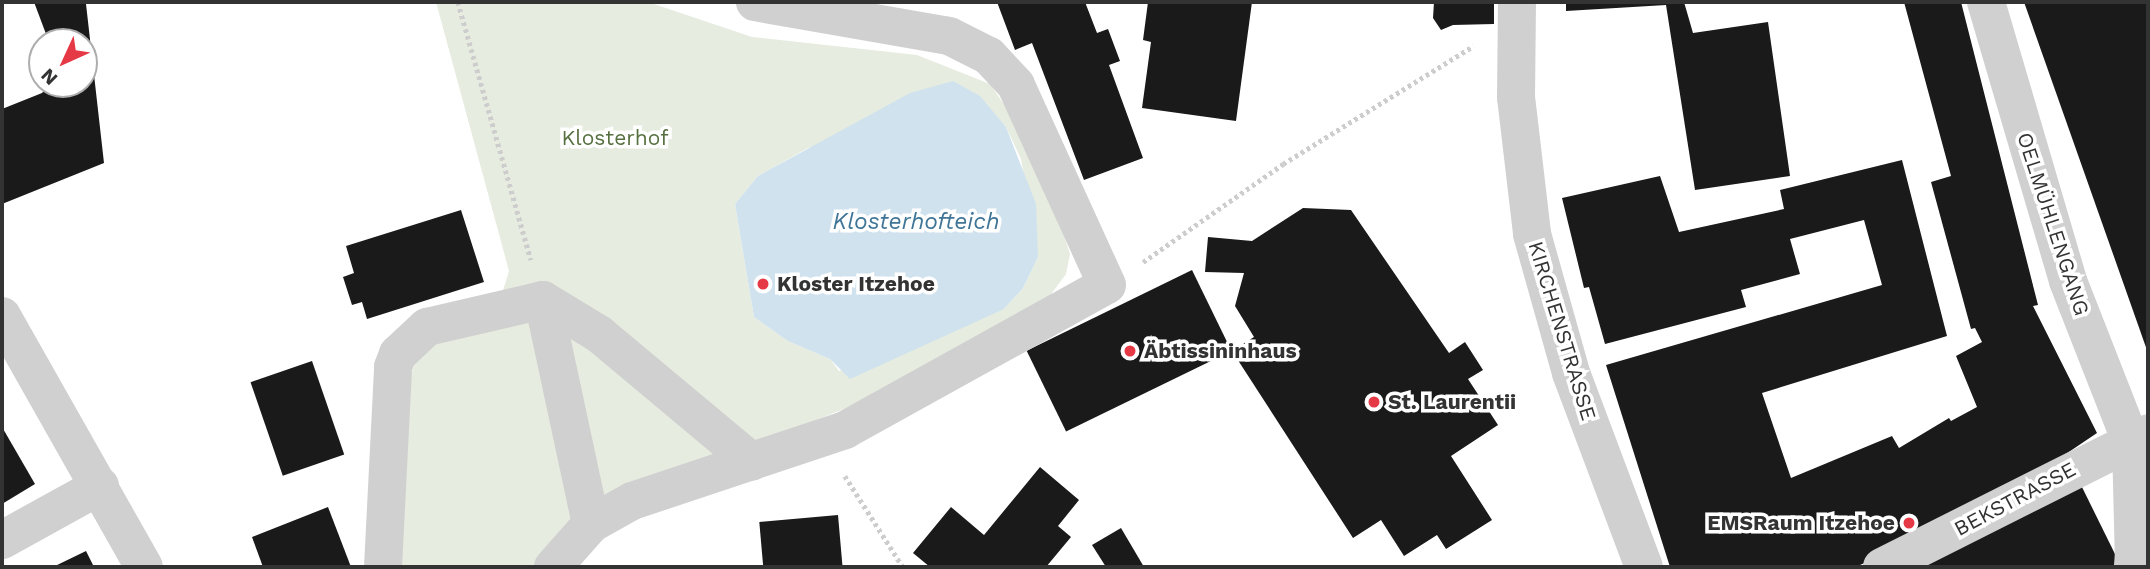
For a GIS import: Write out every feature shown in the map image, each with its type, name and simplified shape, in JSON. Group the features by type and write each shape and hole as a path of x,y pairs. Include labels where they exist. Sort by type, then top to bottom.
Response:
{"street":[{"path":"553,567 591,524 632,500 822,439 1107,285 1016,85 989,56 948,36 755,2"},
{"name":"OELMÜHLENGANG","path":"1986,2 2068,281 2140,438 2134,567"},
{"name":"KIRCHENSTRASSE","path":"1516,10 1516,97 1532,234 1571,373 1644,567"},
{"path":"544,300 591,524"},
{"path":"383,567 393,368 398,354 427,327 544,300 599,334 752,461"},
{"path":"2,316 144,567"},
{"name":"BEKSTRASSE","path":"1882,567 2140,438"},
{"path":"2,540 100,486"}],"path":[{"path":"458,2 544,300"},
{"path":"1107,285 1283,164 1516,10"},
{"path":"822,439 903,567"}],"green space":[{"name":"Klosterhof","path":"436,2 648,2 752,37 917,55 990,84 1023,132 1052,199 1070,254 1066,274 1049,297 878,395 782,434 536,567 399,567 408,384 417,357 501,297 509,271","holes":["980,97 1006,127 1021,159 1038,257 1023,288 1004,309 839,371 830,359 788,341 754,317 735,204 758,176 808,148"]}],"water":[{"name":"Klosterhofteich","path":"953,81 980,96 1006,127 1036,204 1038,257 1023,288 1004,309 850,379 830,359 788,341 754,317 735,204 758,176 910,93"}],"building":[{"path":"34,2 86,4 89,28 44,28"},
{"path":"997,2 1085,2 1097,33 1108,29 1120,61 1109,65 1143,158 1084,180 1032,43 1015,50"},
{"path":"1148,2 1252,2 1236,121 1142,108 1151,42 1143,40"},
{"path":"1434,2 1494,2 1494,24 1453,25 1441,30 1433,18"},
{"path":"1566,2 1684,2 1693,33 1768,22 1790,176 1695,190 1666,5 1566,11"},
{"path":"1904,2 1961,2 2038,305 2033,306 2097,433 2045,468 1892,552 1855,567 1670,567 1606,365 1882,285 1864,220 1790,239 1800,274 1741,290 1746,307 1605,344 1589,287 1584,288 1562,198 1660,176 1679,232 1784,209 1780,190 1902,160 1947,336 1762,393 1791,478 1892,436 1899,448 1949,418 1951,421 1977,407 1956,356 1982,342 1975,328 1971,329 1931,182 1951,176"},
{"path":"2024,2 2148,2 2148,353"},
{"path":"30,98 97,98 104,163 2,204 2,109"},
{"name":"St. Laurentii","path":"1303,208 1351,210 1449,353 1465,342 1483,370 1468,379 1498,425 1451,456 1492,520 1446,549 1437,535 1404,556 1381,520 1353,538 1232,351 1254,337 1235,306 1244,273 1205,272 1208,237 1252,241"},
{"path":"461,210 484,282 367,319 362,302 352,305 343,277 354,273 346,246"},
{"name":"Äbtissininhaus","path":"1192,270 1231,351 1066,432 1027,351"},
{"path":"312,361 344,455 283,476 251,382"},
{"path":"2,427 35,484 2,504"},
{"path":"1040,467 1079,500 1058,526 1071,537 1046,567 930,567 913,553 951,507 984,535"},
{"path":"2078,479 2115,554 2114,567 1905,567"},
{"path":"328,507 351,567 263,567 252,537"},
{"path":"838,515 843,567 763,567 759,522"},
{"path":"1121,528 1144,567 1106,567 1092,545"},
{"path":"86,551 94,567 53,567"}],"place":[{"name":"Kloster Itzehoe","path":"763,284"},
{"name":"Äbtissininhaus","path":"1130,351"},
{"name":"St. Laurentii","path":"1374,402"},
{"name":"EMSRaum Itzehoe","path":"1909,523"}]}
